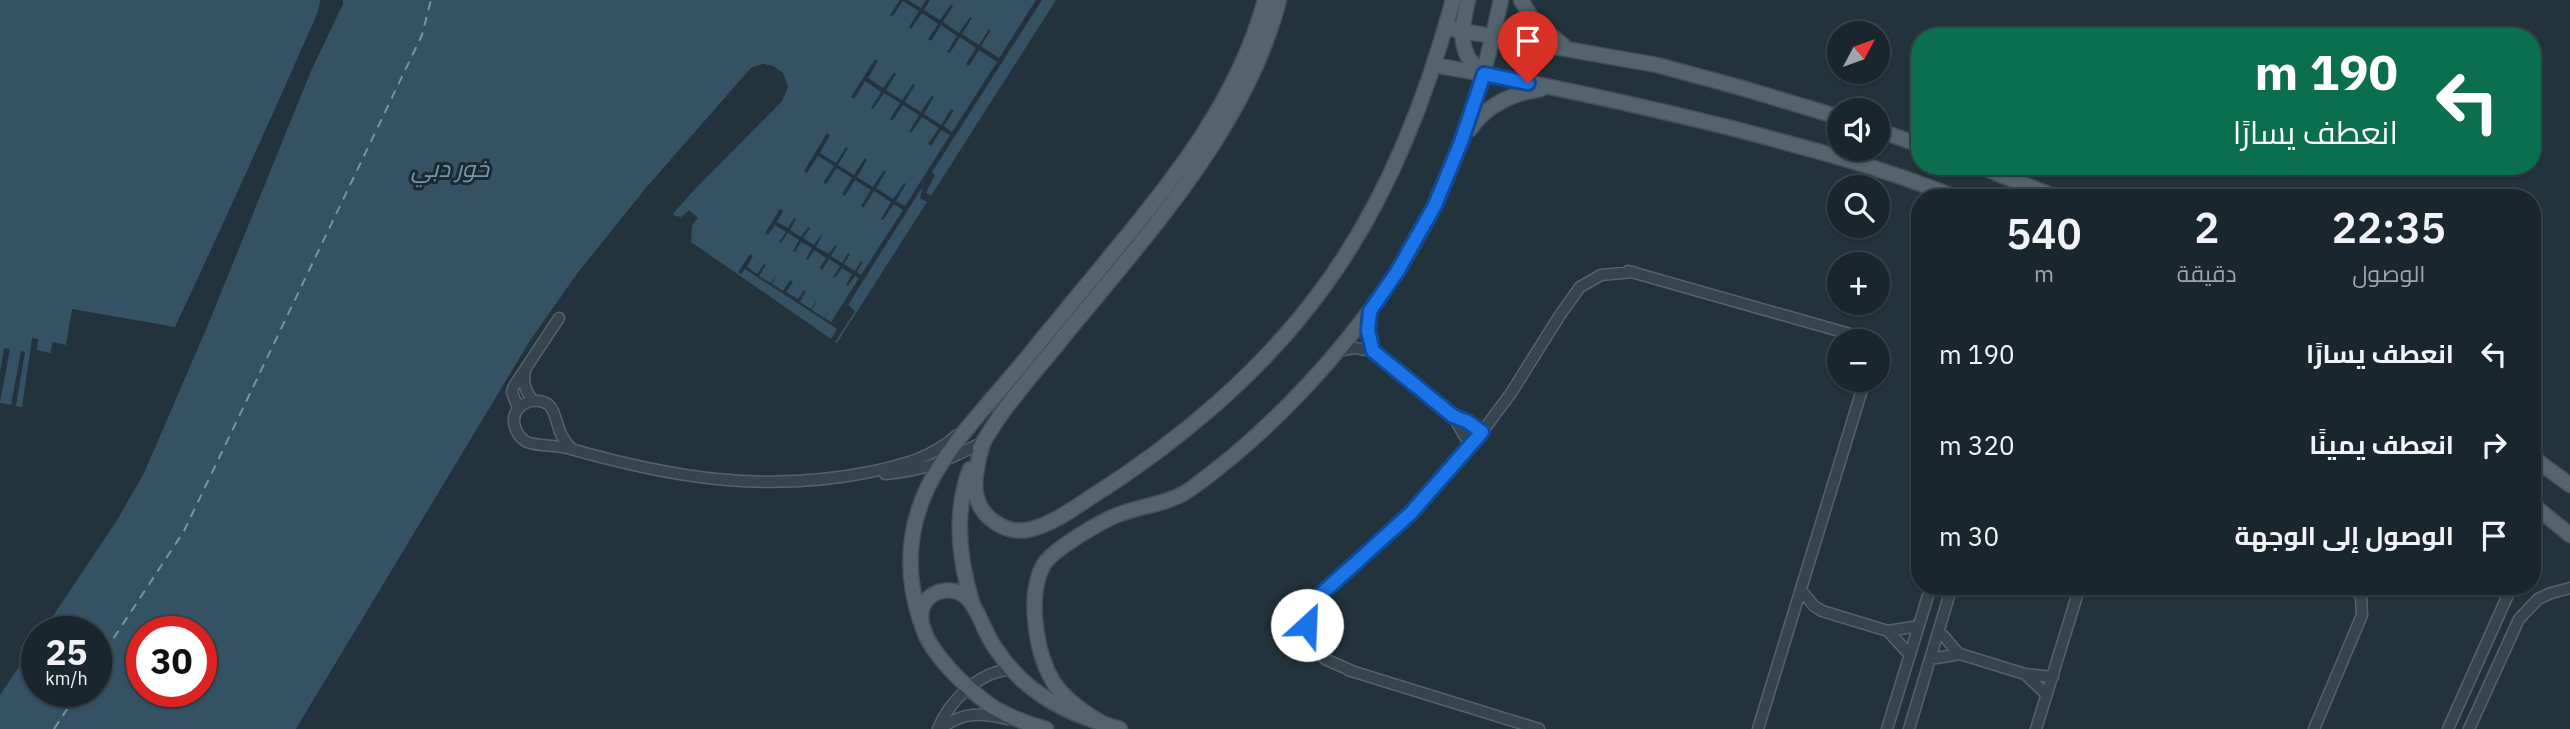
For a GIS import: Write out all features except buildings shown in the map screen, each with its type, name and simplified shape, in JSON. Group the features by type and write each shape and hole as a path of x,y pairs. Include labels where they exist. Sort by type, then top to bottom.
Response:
{"main road":[{"path":"1039,727 996,708 969,689 937,654 920,620 910,576 912,534 926,491 942,464 1188,159 1217,111 1249,46 1265,0"},
{"path":"1120,729 1079,717 1039,694 1013,670 992,644 973,605 962,563 960,521 966,480 983,442 1009,404 1199,166 1229,117 1259,56 1279,0"},
{"path":"1453,0 1453,29 1473,65 1484,74"},
{"path":"983,442 974,485 976,498 991,519 1014,530 1039,527 1080,505 1174,438 1267,353 1323,288 1368,216 1434,65 1468,0"},
{"path":"1105,725 1068,699 1055,685 1046,668 1034,607 1036,582 1045,563 1061,546 1119,514 1167,501 1190,490 1278,414 1370,311 1417,239 1435,205 1461,142 1484,74 1501,0"},
{"path":"1521,0 1539,27 1568,49"},
{"path":"1453,29 1627,59 1827,114"},
{"path":"1434,65 1672,113 1796,145 1934,189"},
{"path":"1461,142 1478,120 1495,105 1525,91 1551,88"},
{"path":"1890,134 1911,142"},
{"path":"2001,175 2036,189"},
{"path":"2541,464 2570,485"},
{"path":"2541,508 2570,525"},
{"path":"2541,511 2570,535"},
{"path":"920,620 925,602 940,591 959,592 973,605"}],"street":[{"path":"1539,729 1524,727 1321,663 1308,650 1301,634 1300,625 1305,607 1316,593 1335,582 1411,513 1471,447 1531,363 1576,291 1590,280 1606,273 1633,272 1829,329"},
{"path":"1370,311 1368,331 1373,351"},
{"path":"559,318 512,392 518,408 514,423 516,432 532,445 553,444 652,471 711,479 770,482 911,472 942,464 983,442"},
{"path":"1337,351 1355,348 1373,351 1453,416 1482,432"},
{"path":"526,369 523,381 533,401"},
{"path":"1758,729 1861,392"},
{"path":"518,408 527,402 543,402 558,417 564,439 572,449"},
{"path":"858,474 925,457 950,441 982,412"},
{"path":"1453,416 1471,447"},
{"path":"2469,729 2519,619 2538,599 2570,588"},
{"path":"1801,590 1814,606 1822,611 1888,631 1919,626"},
{"path":"1887,729 1928,595"},
{"path":"1909,729 1949,595"},
{"path":"2036,729 2077,595"},
{"path":"2314,729 2362,615 2359,595"},
{"path":"2448,729 2508,595"},
{"path":"1796,607 1810,612 1822,611"},
{"path":"1888,631 1910,655"},
{"path":"1938,632 1944,635 1950,646 1959,654 2025,674 2053,677"},
{"path":"1930,659 1959,654"},
{"path":"939,729 951,705 969,689 990,675 1003,670 1013,670"},
{"path":"2025,674 2047,695"},
{"path":"939,729 953,720 977,713 1039,727"}],"water":[{"path":"0,0 320,0 318,12 175,327 72,309 66,345 53,342 50,353 37,350 38,339 32,338 22,407 16,406 25,352 21,351 11,405 0,403 10,349 4,348 0,372"},
{"name":"خور دبي","path":"343,0 1056,0 837,343 691,242 692,225 698,218 689,210 681,217 672,215 782,101 788,86 773,66 763,64 751,68 646,188 576,275 530,341 296,729 0,729 0,695 21,664 21,707 112,707 112,616 53,616 117,520 144,473 310,73"}],"pier":[{"path":"321,0 324,0 321,13 290,84 213,256 178,329 174,331 287,83"},
{"path":"340,0 343,0 144,472 117,520 53,616 50,616 114,518 141,471 203,328 307,72"},
{"path":"900,0 908,0 921,8 926,0 930,0 924,10 940,20 951,4 953,6 943,22 959,33 970,17 972,18 962,34 979,45 989,29 991,30 981,46 999,58 1036,0 1042,0 932,172 935,175 926,193 931,196 927,202 920,198 923,186 848,305 855,311 835,342 831,339 837,329 745,269 741,274 738,272 750,254 753,256 747,267 757,274 764,264 766,265 759,276 771,283 777,273 772,284 783,291 790,280 793,282 786,292 798,299 804,290 806,291 800,302 811,309 818,299 812,310 824,318 832,308 825,318 831,322 859,278 855,276 848,286 846,285 852,274 842,268 835,278 833,277 840,266 829,259 822,270 820,268 826,258 814,250 808,260 806,259 812,248 801,242 795,252 793,251 799,240 788,233 781,243 779,242 786,232 775,225 768,235 765,233 780,209 783,211 777,222 788,228 794,218 796,219 790,230 801,237 808,227 810,228 803,238 814,245 821,235 816,247 829,254 835,245 837,246 831,256 842,263 848,253 850,254 844,264 855,271 861,261 863,262 857,272 861,275 903,210 894,204 883,220 881,219 891,202 874,191 863,208 861,206 871,190 855,180 845,196 842,194 852,178 837,168 826,184 823,183 834,166 818,156 807,173 804,171 827,133 830,135 820,153 836,163 846,147 848,148 838,165 854,175 865,158 867,160 857,177 873,187 884,170 886,172 876,188 893,199 904,183 906,184 896,201 905,206 950,135 941,130 931,146 928,144 939,128 922,117 911,133 909,132 919,115 903,105 892,121 890,119 900,103 884,93 873,109 871,108 881,92 865,81 854,99 851,97 875,59 878,61 868,78 883,88 894,72 896,74 886,90 902,100 913,84 915,85 905,102 921,112 931,96 934,97 924,114 941,125 951,109 954,110 944,126 952,132 997,62 979,50 969,66 966,64 976,48 960,37 950,53 947,52 957,36 941,25 931,41 928,39 938,24 922,13 911,29 909,27 919,11 903,1 892,17 890,15"},
{"path":"762,64 773,66 783,73 788,86 782,101 672,212 675,217 681,217 678,221 670,217 669,210 779,99 785,86 780,75 763,67 753,71 648,190 579,275 514,370 300,729 296,729 530,341 576,276 646,188 751,68"}],"ferry route":[{"path":"112,641 184,531 422,35 431,0"},
{"path":"54,729 68,707"}],"route":[{"path":"1307,625 1310,609 1319,596 1411,513 1482,432 1453,416 1373,351 1368,321 1370,311 1397,272 1435,205 1461,142 1484,74 1528,83"}]}
